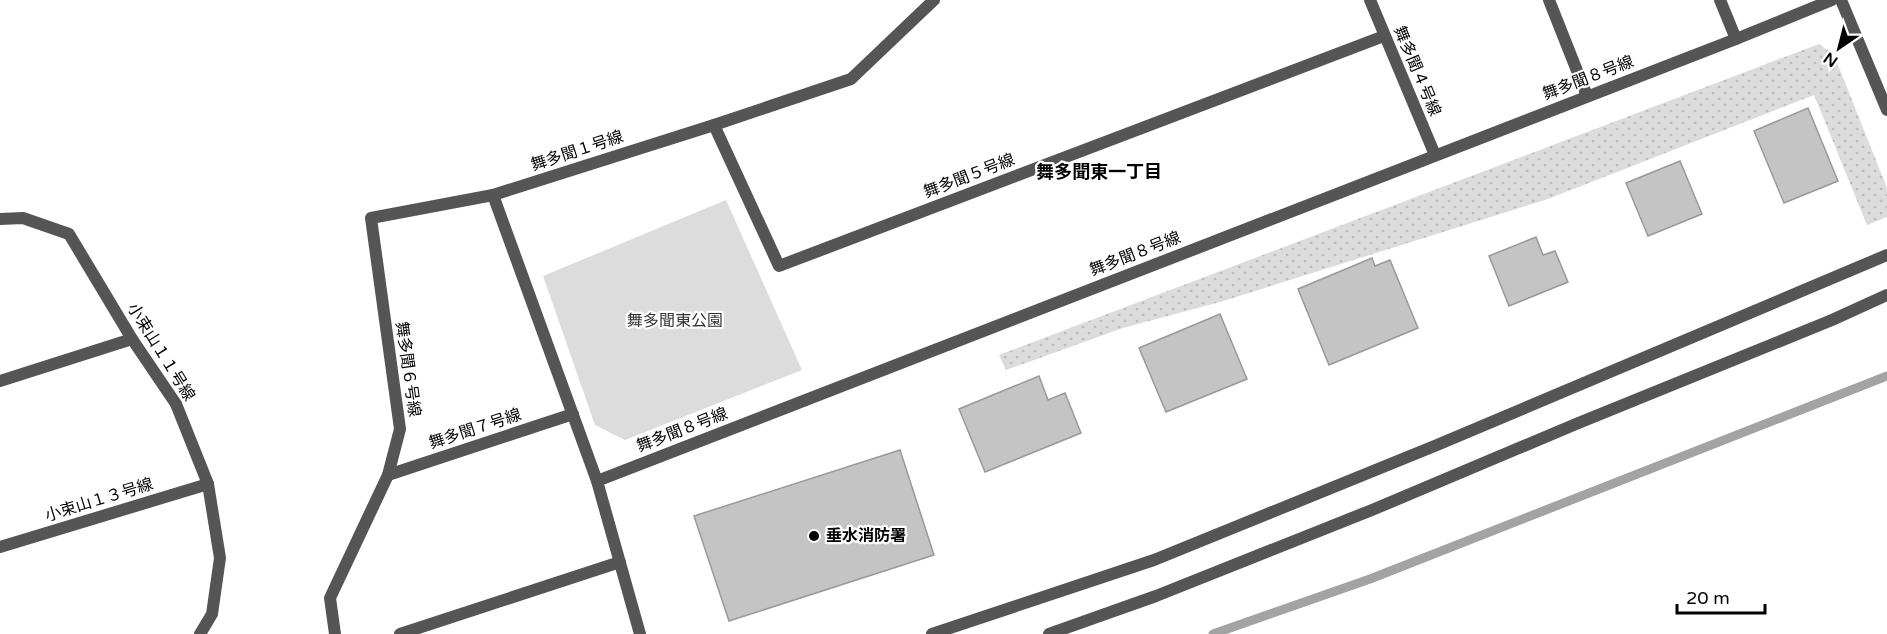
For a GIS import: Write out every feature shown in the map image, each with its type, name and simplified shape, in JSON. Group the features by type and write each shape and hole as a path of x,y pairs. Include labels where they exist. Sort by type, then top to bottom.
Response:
{"street":[{"name":"舞多聞１号線","path":"493,195 851,79 934,0"},
{"name":"舞多聞４号線","path":"1370,0 1435,155"},
{"path":"1549,0 1587,96"},
{"path":"1720,0 1736,39"},
{"name":"舞多聞８号線","path":"597,481 1832,0"},
{"path":"1841,0 1887,110"},
{"name":"舞多聞５号線","path":"714,125 779,266 1384,36"},
{"path":"493,195 597,481 640,634"},
{"name":"舞多聞６号線","path":"335,634 330,598 388,475 400,429 371,218 493,195"},
{"name":"小束山１１号線","path":"0,219 23,218 69,234 132,339 176,404 208,484 220,558 212,614 200,634"},
{"path":"932,634 1154,560 1448,440 1887,255"},
{"path":"1049,634 1155,596 1372,510 1832,320 1887,295"},
{"path":"0,381 132,339"},
{"name":"舞多聞７号線","path":"388,475 573,414"},
{"name":"小束山１３号線","path":"0,547 208,484"},
{"path":"400,634 620,562"}],"green space":[{"path":"1819,44 1834,55 1887,188 1887,217 1867,225 1814,95 1548,199 1220,302 1123,328 1006,370 999,355"},
{"name":"舞多聞東公園","path":"726,200 802,370 625,440 595,425 543,276"}],"building":[{"path":"1808,108 1838,181 1784,203 1754,131"},
{"path":"1680,161 1702,214 1648,236 1626,183"},
{"path":"1536,237 1543,255 1555,251 1568,282 1509,306 1489,256"},
{"path":"1372,258 1375,266 1390,260 1418,328 1329,365 1298,289"},
{"path":"1220,314 1247,379 1166,412 1139,348"},
{"path":"1039,376 1048,400 1065,393 1081,433 985,472 959,409"},
{"name":"垂水消防署","path":"900,450 934,555 729,621 694,516"}],"waterway":[{"path":"1213,634 1370,579 1887,376"}],"place":[{"name":"垂水消防署","path":"814,536"}],"district":[{"name":"舞多聞東一丁目","path":"1099,172"}]}
